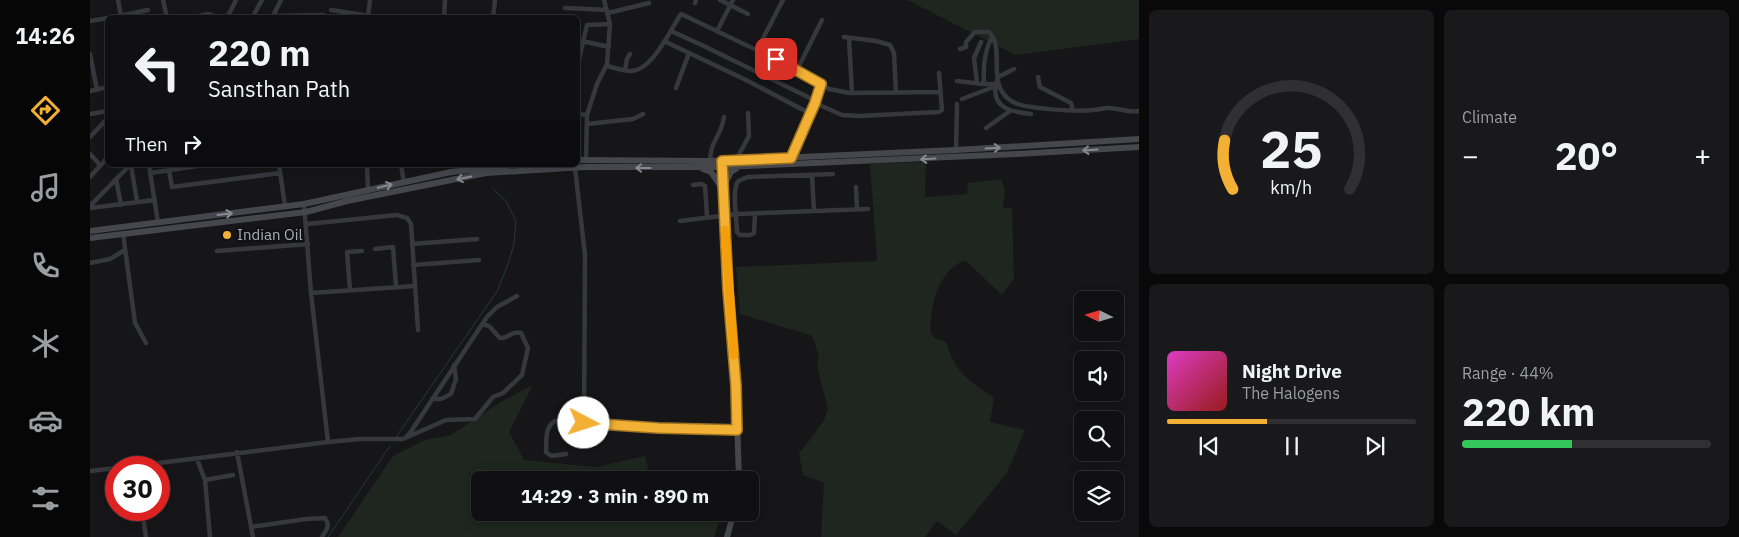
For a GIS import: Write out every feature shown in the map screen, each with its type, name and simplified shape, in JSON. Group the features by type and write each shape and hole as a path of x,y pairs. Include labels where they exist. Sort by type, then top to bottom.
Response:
{"main road":[{"path":"723,189 728,176 738,164 791,158 1139,139"},
{"path":"580,160 738,164 958,157 1139,146"},
{"path":"90,238 306,212 347,201 486,173 575,168 701,168 722,164"},
{"path":"722,164 728,290 736,386 739,471"},
{"path":"90,231 304,204 473,167"},
{"path":"701,168 711,172 723,189"},
{"path":"727,537 731,521"}],"street":[{"path":"118,0 121,15"},
{"path":"164,0 166,15"},
{"path":"228,15 236,0"},
{"path":"254,15 262,0"},
{"path":"274,15 281,0"},
{"path":"368,15 370,0"},
{"path":"444,15 446,0"},
{"path":"493,15 494,0"},
{"path":"586,159 587,115 597,84 606,66 609,47 610,24 604,0"},
{"path":"637,7 638,0"},
{"path":"720,0 748,14"},
{"path":"717,31 733,0"},
{"path":"757,50 783,0"},
{"path":"565,8 608,12 649,3"},
{"path":"126,15 148,10"},
{"path":"330,10 362,15"},
{"path":"606,66 631,72 646,66 666,42 681,14 757,50 829,88 852,93 940,92"},
{"path":"90,22 105,19"},
{"path":"797,70 822,20"},
{"path":"580,47 587,25 610,24"},
{"path":"671,31 842,115 859,116 939,112 942,110 939,73"},
{"path":"960,49 966,48 966,42 977,32 989,32 997,55 999,102 1010,111 1032,114"},
{"path":"984,84 984,64 987,48 992,37"},
{"path":"852,93 846,38 885,43 892,48 896,93"},
{"path":"582,41 609,47"},
{"path":"666,42 746,80 811,114"},
{"path":"977,83 974,58 981,42"},
{"path":"676,88 689,53"},
{"path":"90,54 97,90"},
{"path":"625,70 627,58 630,54"},
{"path":"962,98 997,82 1014,69"},
{"path":"1038,77 1040,87 1071,103 1073,110"},
{"path":"958,81 984,84 997,82"},
{"path":"997,82 1005,96 1017,104 1062,110 1109,108 1133,112 1139,111"},
{"path":"791,158 816,102 821,84"},
{"path":"90,91 105,88"},
{"path":"956,150 957,104"},
{"path":"90,114 105,111"},
{"path":"986,128 1010,111"},
{"path":"738,164 749,136 748,112"},
{"path":"580,114 587,115"},
{"path":"587,124 633,119 642,114"},
{"path":"710,162 711,146 722,128 724,117"},
{"path":"90,137 105,121"},
{"path":"90,154 100,165"},
{"path":"90,176 105,160"},
{"path":"90,207 128,167"},
{"path":"130,167 137,202"},
{"path":"149,167 158,222"},
{"path":"150,172 190,167"},
{"path":"279,167 285,206"},
{"path":"367,167 368,190"},
{"path":"401,167 404,182"},
{"path":"575,168 585,254 584,423"},
{"path":"169,170 172,187 280,173"},
{"path":"755,214 754,233 744,236 740,235 737,232 736,192 737,183 740,180 748,177 833,174"},
{"path":"812,175 814,211"},
{"path":"116,179 121,204"},
{"path":"694,184 705,186 707,216"},
{"path":"856,187 857,210"},
{"path":"90,207 154,200"},
{"path":"304,204 311,293 328,442"},
{"path":"680,221 707,216 737,214 868,209"},
{"path":"307,224 361,218 403,216 407,218 410,224 412,244 418,330"},
{"path":"123,233 135,323 146,343"},
{"path":"412,244 477,239"},
{"path":"217,251 308,244"},
{"path":"375,249 393,247 396,286"},
{"path":"90,263 110,259 125,250"},
{"path":"350,290 347,252 362,251"},
{"path":"413,265 479,260"},
{"path":"311,293 415,286"},
{"path":"402,439 410,433 482,324 497,306 517,296"},
{"path":"170,463 237,452 328,442 360,439 402,439 446,420 475,419 493,397 503,393 522,375 526,366 528,348 522,335 518,332 502,339 489,326 482,324"},
{"path":"432,398 441,398 451,394 456,379 454,365"},
{"path":"566,454 548,455 547,430 549,424 555,421 658,428 737,430"},
{"path":"237,452 253,537"},
{"path":"197,459 205,480 210,537"},
{"path":"90,471 105,469"},
{"path":"205,480 232,475"},
{"path":"251,527 325,518 328,522 328,528 322,537"},
{"path":"144,521 146,537"}],"shaded area":[{"path":"907,0 1139,0 1139,39 1016,55"},
{"path":"926,162 925,197 967,194 968,183 1001,179 1005,190 1003,208 1012,208 1014,279 1002,295 967,262 963,261 949,271 939,286 933,303 930,329 932,335 947,343 958,369 978,387 994,397 990,422 1025,430 1007,473 956,535 937,521 925,537 821,537 824,483 803,475 799,453 824,420 828,409 817,366 819,358 814,339 810,335 740,314 736,267 877,261 870,164"},
{"path":"533,385 509,432 524,460 596,467 645,456 649,471 471,471 471,521 719,521 714,537 338,537 393,456 425,440 451,435 504,400"}],"waterway":[{"path":"396,437 498,290 514,244 516,221 506,201 492,188"},
{"path":"328,537 390,446"}],"slow traffic":[{"path":"725,230 734,355"}],"place":[{"name":"Indian Oil","path":"227,235"}],"route":[{"path":"584,423 658,428 737,430 722,161 791,158 815,103 821,84 776,59"}]}
